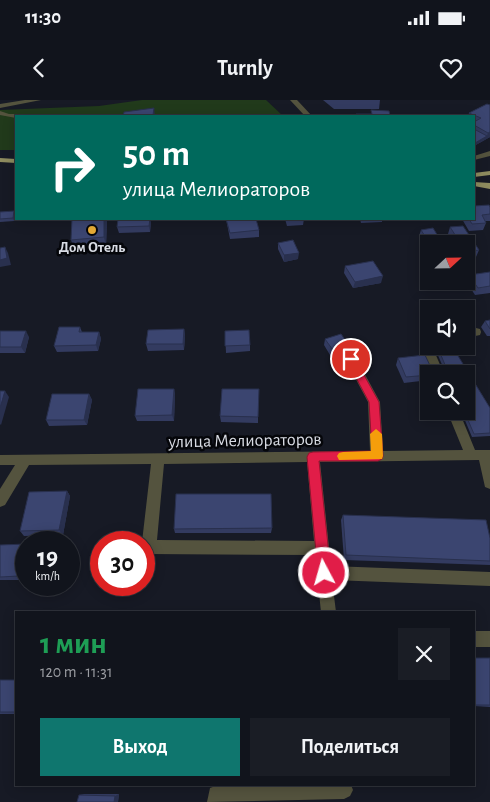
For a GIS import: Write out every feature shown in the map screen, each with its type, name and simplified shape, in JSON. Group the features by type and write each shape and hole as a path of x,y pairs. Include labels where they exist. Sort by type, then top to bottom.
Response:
{"main road":[{"path":"0,160 15,161"},
{"path":"475,175 490,173"},
{"path":"475,184 490,186"}],"street":[{"path":"0,106 38,100"},
{"path":"293,100 308,115"},
{"path":"0,113 15,116"},
{"path":"475,158 490,153"},
{"path":"351,359 374,402 378,456"},
{"path":"459,420 482,455 490,483"},
{"name":"улица Мелиораторов","path":"0,460 482,455"},
{"path":"313,457 328,611"},
{"path":"158,458 149,547 322,548"},
{"path":"0,501 25,460"},
{"path":"324,573 490,579"},
{"path":"475,639 490,639"},
{"path":"216,802 216,794 345,792"}],"green space":[{"path":"142,100 266,100 282,115 15,115 15,150 0,150 0,110 99,106"}],"building":[{"path":"487,104 490,105 490,132 488,133 475,126 475,121 481,118 469,113"},
{"path":"154,108 153,115 123,115 124,112"},
{"path":"371,110 389,111 390,115 356,114 372,114"},
{"path":"475,130 487,136 475,143"},
{"path":"489,205 490,214 482,215 486,223 472,224 470,220 475,220 475,206"},
{"path":"14,211 13,218 0,219 0,212"},
{"path":"72,220 104,220 104,237 71,240"},
{"path":"118,220 150,220 149,226 117,227"},
{"path":"226,220 256,220 259,230 230,233"},
{"path":"463,226 469,235 455,235 450,227"},
{"path":"433,228 437,235 424,235 421,230"},
{"path":"293,240 299,253 284,255 278,243"},
{"path":"5,247 7,258 0,260 0,248"},
{"path":"373,261 383,276 355,282 345,266"},
{"path":"490,272 490,286 478,288 475,284 475,274"},
{"path":"490,320 490,329 485,321"},
{"path":"59,327 80,327 79,332 99,332 96,345 54,346"},
{"path":"184,329 183,344 146,344 148,330"},
{"path":"249,330 250,345 225,346 225,331"},
{"path":"0,331 26,331 21,347 0,347"},
{"path":"341,334 351,348 335,353 325,339"},
{"path":"425,355 430,365 420,365 420,376 406,377 398,358"},
{"path":"441,355 458,355 464,365 445,365"},
{"path":"475,384 490,408 490,433 474,434 468,420 475,420"},
{"path":"138,389 174,389 172,415 135,416"},
{"path":"222,389 259,389 258,417 220,416"},
{"path":"0,391 5,391 0,408"},
{"path":"52,394 89,394 84,420 46,420"},
{"path":"67,491 59,530 20,531 29,492"},
{"path":"176,494 271,494 272,528 174,529"},
{"path":"343,515 486,520 490,538 490,561 346,555"},
{"path":"15,544 15,576 0,577 0,545"},
{"path":"475,658 490,658 490,705 475,705"},
{"path":"0,680 15,680 15,712 0,712"},
{"path":"79,795 115,796 114,802 77,802"}],"slow traffic":[{"path":"343,456 378,456 376,434"}],"place":[{"name":"Дом Отель","path":"92,230"}],"route":[{"path":"324,573 313,457 378,456 374,402 351,359"}]}
